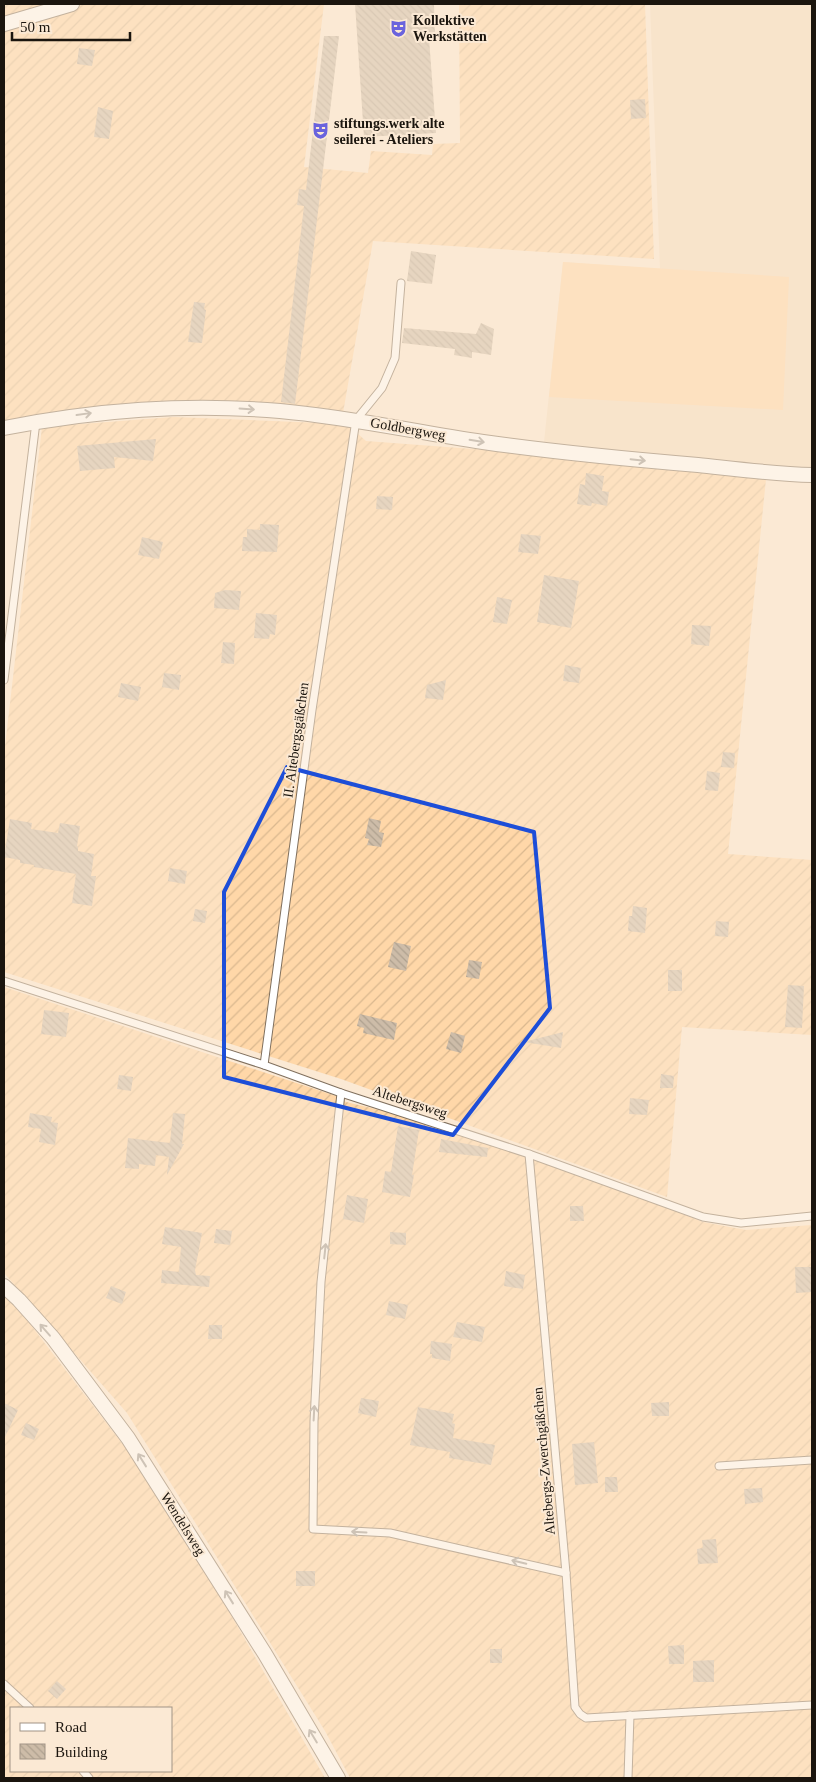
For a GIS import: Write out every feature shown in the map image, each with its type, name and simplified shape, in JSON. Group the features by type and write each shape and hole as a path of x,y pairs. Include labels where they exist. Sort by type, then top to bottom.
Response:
{"street":[{"path":"4,24 72,4"},
{"name":"Goldbergweg","path":"4,428 89,413 168,408 226,408 356,420 482,442 580,454 812,475"},
{"name":"Wendelsweg","path":"4,1286 53,1338 128,1438 265,1654 338,1778"}],"lane":[{"path":"356,420 382,388 395,358 401,283"},
{"name":"II. Altebergsgäßchen","path":"264,1065 312,710 356,420"},
{"path":"4,680 36,422"},
{"name":"Altebergsweg","path":"4,981 264,1065 341,1093 529,1154 703,1217 741,1223 812,1216"},
{"path":"341,1093 321,1282 314,1421 313,1530 390,1533 566,1572"},
{"name":"Altebergs-Zwerchgäßchen","path":"529,1154 566,1572 575,1707 586,1718 812,1705"},
{"path":"718,1466 812,1460"},
{"path":"4,1684 29,1707"},
{"path":"628,1778 630,1715"}],"highlighted area":[{"path":"287,767 534,832 550,1008 453,1135 224,1077 224,892"}],"shaded area":[{"path":"4,4 324,4 304,167 368,173 371,151 432,155 433,144 460,143 459,4 645,4 654,259 373,241 343,413 228,405 4,422"},
{"path":"650,4 812,4 812,471 544,442 563,262 660,269"},
{"path":"563,262 789,277 783,410 549,397"},
{"path":"173,417 347,424 366,441 528,453 766,479 728,854 812,860 812,1035 682,1027 667,1197 341,1079 4,972 4,755 42,427"},
{"path":"4,987 336,1096 346,1102 434,1123 549,1162 703,1222 746,1230 812,1225 812,1778 350,1778 325,1731 127,1413 4,1273"},
{"path":"4,1295 27,1320 124,1446 224,1603 325,1778 4,1778"}],"building":[{"path":"355,4 434,4 435,37 429,38 436,133 364,137"},
{"path":"324,36 339,36 295,404 281,402 304,206 297,205 299,189 306,190"},
{"path":"79,48 95,50 92,66 77,64"},
{"path":"645,99 646,118 631,119 630,100"},
{"path":"98,107 113,111 109,139 94,137"},
{"path":"411,251 436,255 432,284 407,281"},
{"path":"194,302 205,303 204,309 206,310 202,343 188,342"},
{"path":"481,323 494,329 491,355 472,352 472,358 454,355 455,349 402,343 404,328 476,334"},
{"path":"156,439 153,461 114,457 115,468 80,471 77,446"},
{"path":"586,473 604,476 602,491 609,492 607,506 592,503 591,506 577,504 580,484 585,485"},
{"path":"377,496 393,497 392,510 376,509"},
{"path":"260,524 279,525 277,552 242,551 243,537 247,537 247,529 260,530"},
{"path":"521,534 541,536 538,554 518,552"},
{"path":"142,537 163,542 159,559 138,555"},
{"path":"544,575 579,581 571,628 537,622"},
{"path":"225,590 241,591 239,610 214,608 215,593"},
{"path":"497,597 512,600 507,624 493,622"},
{"path":"256,613 277,615 275,635 270,634 269,639 254,638"},
{"path":"692,625 711,626 709,646 691,644"},
{"path":"223,642 235,643 234,664 221,663"},
{"path":"565,665 581,668 579,683 563,681"},
{"path":"164,673 181,675 179,690 162,687"},
{"path":"446,680 443,700 425,698 427,685"},
{"path":"121,683 141,687 138,701 118,697"},
{"path":"723,752 735,753 734,768 721,767"},
{"path":"707,771 720,773 718,791 705,790"},
{"path":"369,818 381,821 379,832 384,833 381,847 367,845 369,839 365,838"},
{"path":"10,819 32,823 31,829 58,833 60,823 80,826 78,851 94,854 91,876 96,876 92,906 72,903 76,874 34,867 34,865 20,863 20,860 4,857"},
{"path":"170,868 187,871 185,884 168,881"},
{"path":"633,906 647,908 645,933 628,931 629,916 632,916"},
{"path":"195,909 207,911 205,923 193,921"},
{"path":"716,921 729,922 728,937 715,936"},
{"path":"394,942 411,946 406,971 388,967"},
{"path":"469,960 482,962 479,979 466,977"},
{"path":"668,970 682,970 682,991 668,991"},
{"path":"788,985 804,986 802,1028 785,1027"},
{"path":"44,1010 69,1013 66,1037 41,1034"},
{"path":"360,1014 397,1023 394,1040 363,1033 364,1028 357,1026"},
{"path":"451,1032 465,1036 461,1053 446,1049"},
{"path":"563,1032 561,1048 524,1042"},
{"path":"661,1074 674,1076 673,1088 660,1088"},
{"path":"119,1075 133,1077 131,1091 117,1089"},
{"path":"630,1098 649,1100 647,1115 629,1114"},
{"path":"30,1113 52,1117 51,1122 58,1123 55,1145 39,1142 41,1129 28,1127"},
{"path":"173,1113 185,1114 182,1144 184,1144 167,1175 169,1157 156,1155 155,1166 139,1164 139,1169 125,1168 128,1138 170,1143"},
{"path":"398,1126 419,1130 410,1197 382,1192 385,1171 391,1172"},
{"path":"441,1139 488,1148 487,1157 439,1152"},
{"path":"347,1195 368,1199 364,1223 343,1219"},
{"path":"570,1206 583,1206 584,1221 570,1221"},
{"path":"165,1227 202,1233 195,1270 196,1275 210,1276 209,1287 161,1283 162,1270 179,1272 181,1247 162,1244"},
{"path":"216,1229 232,1231 230,1245 214,1243"},
{"path":"390,1232 406,1233 406,1245 390,1244"},
{"path":"795,1267 812,1267 812,1292 796,1293"},
{"path":"506,1271 525,1275 523,1289 504,1286"},
{"path":"111,1286 126,1292 122,1304 106,1298"},
{"path":"389,1301 408,1305 405,1319 386,1315"},
{"path":"457,1322 485,1327 482,1342 453,1337"},
{"path":"209,1325 222,1325 222,1339 208,1339"},
{"path":"431,1341 452,1344 450,1361 432,1358 432,1354 430,1354"},
{"path":"361,1398 379,1401 376,1417 358,1413"},
{"path":"669,1402 669,1416 652,1416 651,1403"},
{"path":"4,1403 18,1410 4,1439"},
{"path":"418,1407 454,1414 452,1423 455,1424 453,1438 495,1445 491,1465 449,1458 450,1452 410,1445"},
{"path":"26,1423 39,1429 34,1440 21,1435"},
{"path":"594,1442 598,1483 575,1485 572,1444"},
{"path":"605,1477 617,1477 618,1492 605,1492"},
{"path":"762,1488 763,1502 745,1504 744,1489"},
{"path":"716,1539 718,1563 698,1564 697,1549 703,1548 702,1540"},
{"path":"296,1571 315,1571 315,1586 296,1586"},
{"path":"684,1645 684,1664 669,1664 668,1646"},
{"path":"490,1649 502,1649 502,1663 490,1663"},
{"path":"714,1660 714,1682 693,1682 693,1661"},
{"path":"57,1681 66,1689 57,1699 48,1691"}],"place":[{"name":"Kollektive Werkstätten","path":"399,28"},
{"name":"stiftungs.werk alte seilerei - Ateliers","path":"320,131"}]}
